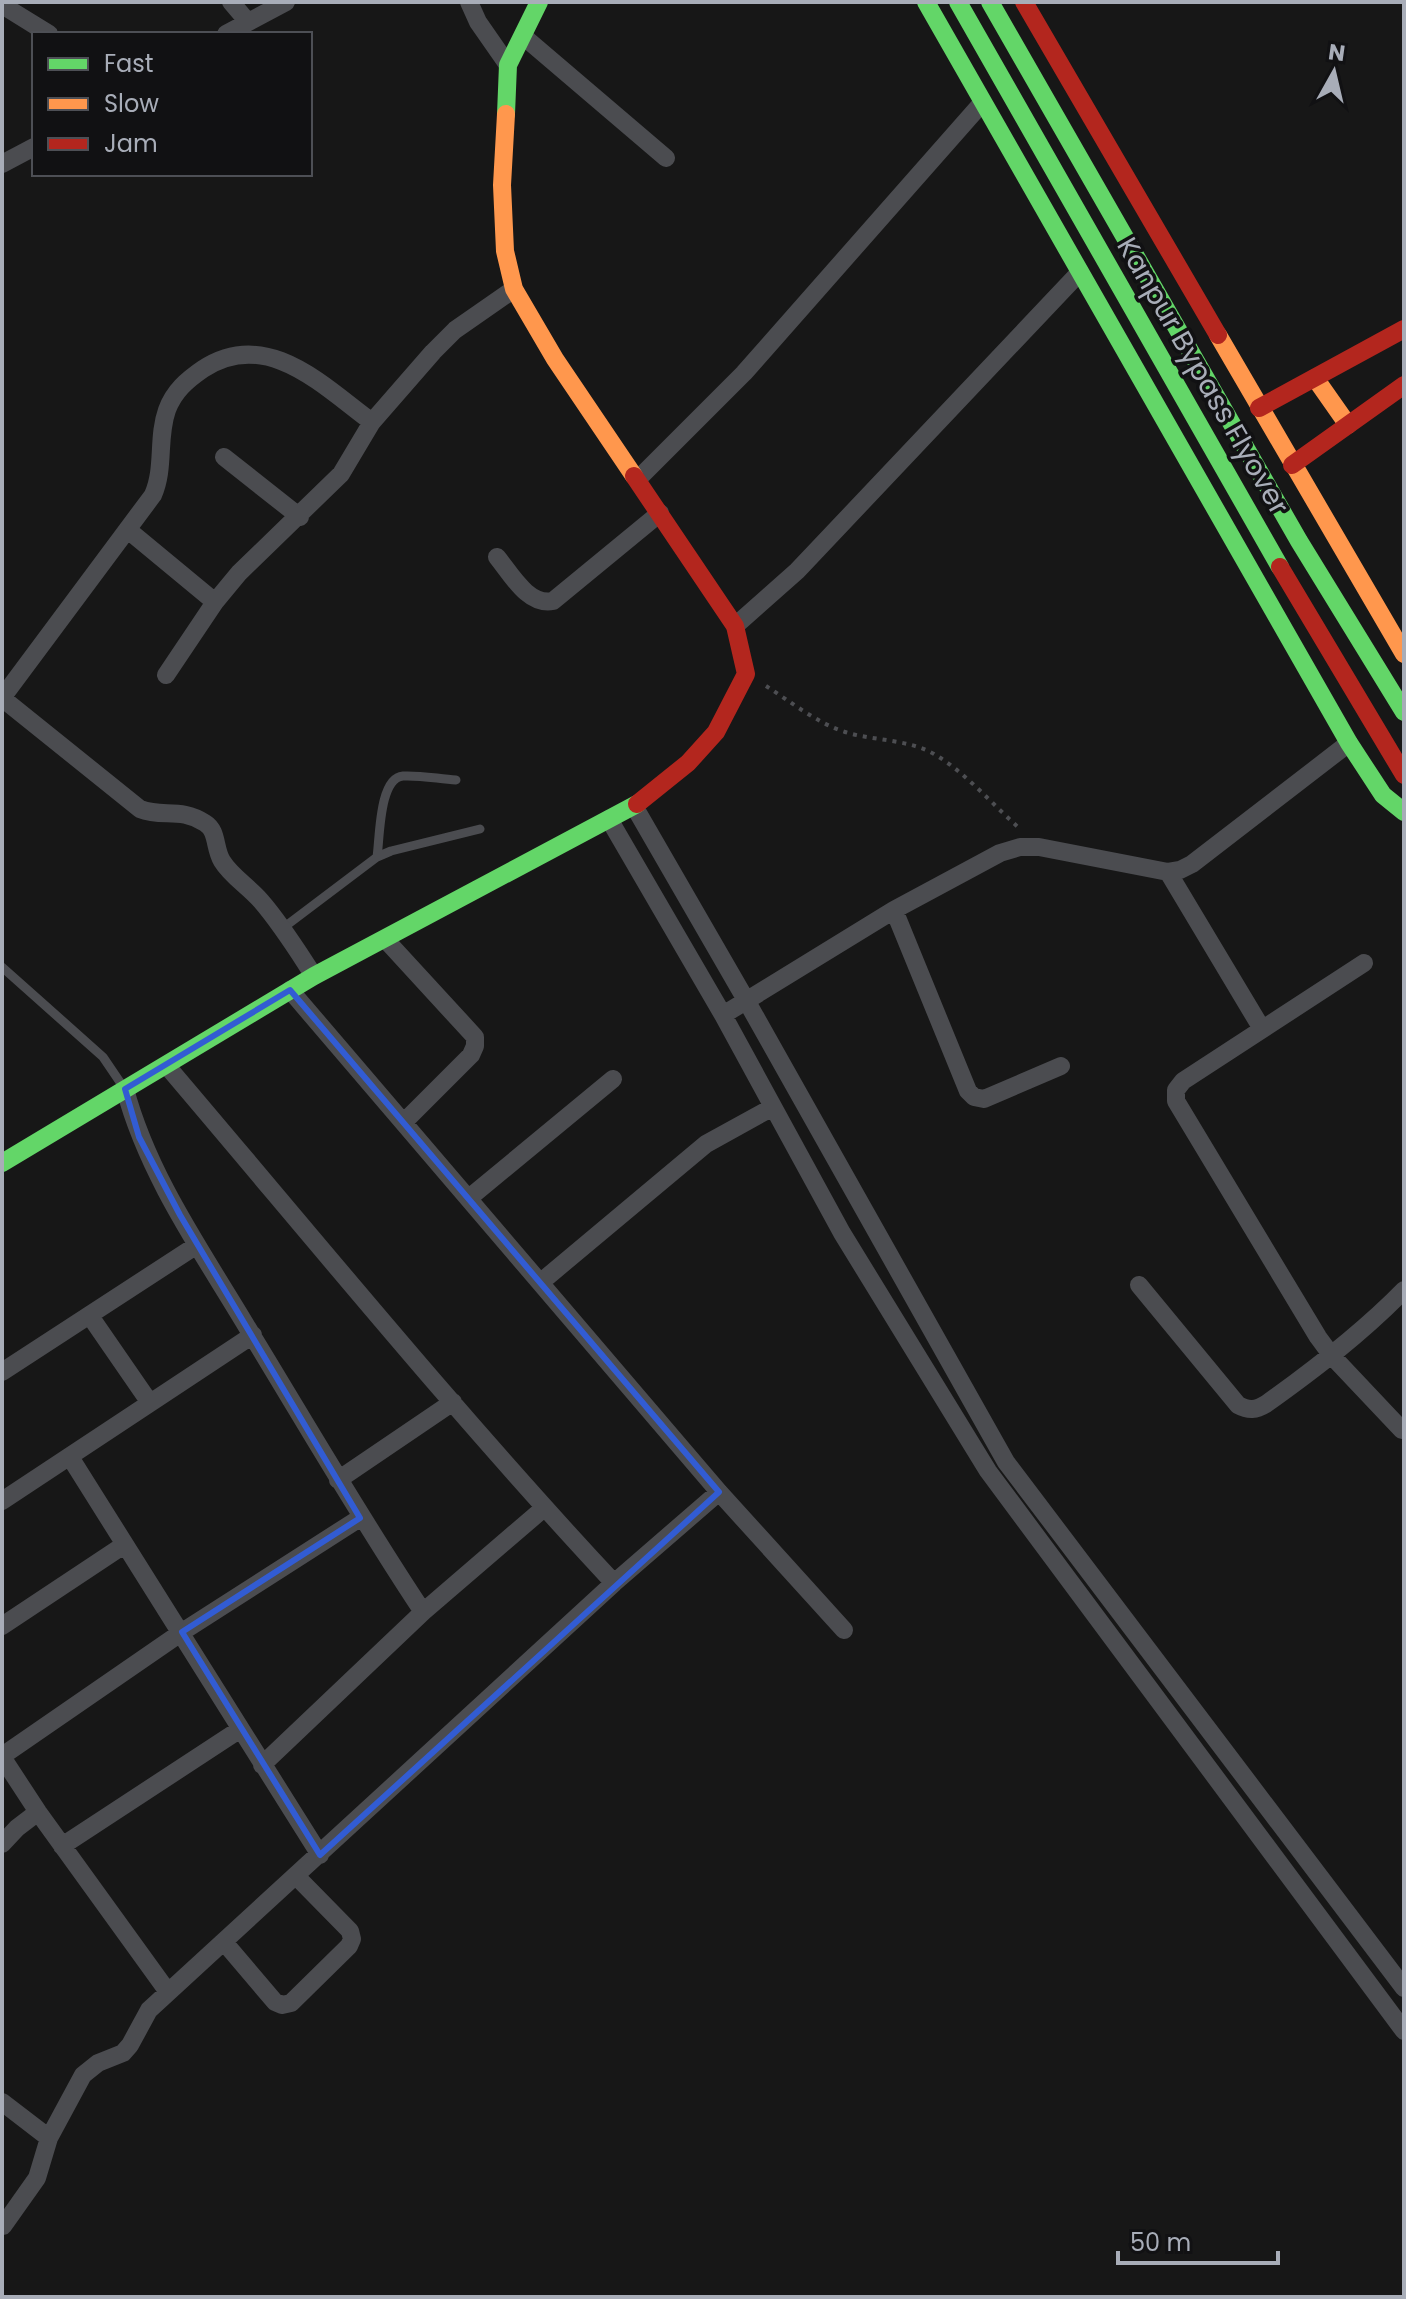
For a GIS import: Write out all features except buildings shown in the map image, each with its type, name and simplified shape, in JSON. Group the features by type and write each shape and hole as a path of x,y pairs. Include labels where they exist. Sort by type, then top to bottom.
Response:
{"main road":[{"path":"2,1163 314,976 634,806 688,763 716,732 746,674 735,626 555,359 514,289 505,251 502,185 508,65 539,2"},
{"path":"926,2 1349,743 1383,795 1404,812"},
{"name":"Kanpur Bypass Flyover","path":"958,2 1272,553 1404,775"},
{"name":"Kanpur Bypass Flyover","path":"990,2 1299,541 1404,712"},
{"path":"1024,2 1404,654"},
{"path":"1259,408 1404,329"},
{"path":"1315,378 1348,425"},
{"path":"1292,465 1404,385"}],"street":[{"path":"231,2 248,22"},
{"path":"230,32 286,2"},
{"path":"469,2 478,22 508,65"},
{"path":"2,5 46,32"},
{"path":"523,36 666,158"},
{"path":"638,479 744,373 982,103"},
{"path":"2,164 32,148"},
{"path":"735,626 797,571 1080,272"},
{"path":"166,675 215,602 346,467 372,422 455,330 514,289"},
{"path":"314,976 260,899 223,862 213,831 207,823 174,811 150,813 140,809 2,698 128,530 158,483 162,427 168,408 188,380 213,363 244,355 282,360 298,368 372,422"},
{"path":"224,457 300,517"},
{"path":"497,557 533,600 543,603 553,601 660,513"},
{"path":"128,530 215,602"},
{"path":"723,1015 894,910 1000,853 1020,847 1039,847 1168,872 1180,870 1192,864 1349,743"},
{"path":"634,806 1006,1462 1404,1988"},
{"path":"609,819 723,1015 842,1233 988,1471 1404,2031"},
{"path":"1168,872 1262,1029"},
{"path":"894,910 968,1091 974,1097 984,1099 1061,1066"},
{"path":"385,939 475,1037 471,1055 404,1122"},
{"path":"1364,963 1183,1081 1176,1090 1176,1101 1318,1337 1402,1430"},
{"path":"290,990 719,1492 844,1630"},
{"path":"167,1066 544,1508 614,1583"},
{"path":"469,1198 613,1079"},
{"path":"125,1089 139,1137 197,1245 360,1518 423,1612"},
{"path":"541,1282 697,1151 773,1107"},
{"path":"2,1372 197,1245"},
{"path":"1139,1285 1238,1405 1246,1410 1266,1404 1332,1356 1374,1321 1404,1290"},
{"path":"90,1316 150,1403"},
{"path":"2,1501 253,1335"},
{"path":"338,1480 453,1402"},
{"path":"70,1457 320,1855"},
{"path":"3,2226 37,2178 49,2138 83,2075 98,2063 123,2053 149,2010 168,1992 614,1583 719,1492"},
{"path":"262,1765 423,1612 544,1508"},
{"path":"168,1992 2,1757 182,1632 360,1518"},
{"path":"2,1626 124,1545"},
{"path":"62,1846 239,1730"},
{"path":"2,1844 38,1812"},
{"path":"224,1942 275,2002 282,2005 291,2003 349,1946 352,1939 350,1931 296,1876"},
{"path":"2,2102 49,2138"}],"lane":[{"path":"377,857 385,791 392,781 400,776 456,780"},
{"path":"283,928 377,857 480,829"},
{"path":"2,967 103,1057 125,1089"}],"path":[{"path":"746,674 830,726 918,747 934,754 1039,847"}],"highlighted area":[{"path":"290,990 719,1492 320,1855 182,1632 360,1518 180,1215 139,1137 125,1089"}],"traffic: fast":[{"path":"506,114 508,65 539,2"},
{"path":"926,2 1349,743 1383,795 1404,812"},
{"path":"958,2 1280,567"},
{"path":"990,2 1299,541 1404,712"},
{"path":"2,1163 314,976 637,804"}],"traffic: slow":[{"path":"506,114 502,185 505,251 514,289 555,359 634,476"},
{"path":"1218,335 1404,654"},
{"path":"1315,378 1348,425"}],"traffic: jam":[{"path":"1024,2 1218,335"},
{"path":"1259,408 1404,329"},
{"path":"1292,465 1404,385"},
{"path":"634,476 735,626 746,674 716,732 688,763 637,804"},
{"path":"1280,567 1404,775"}]}
